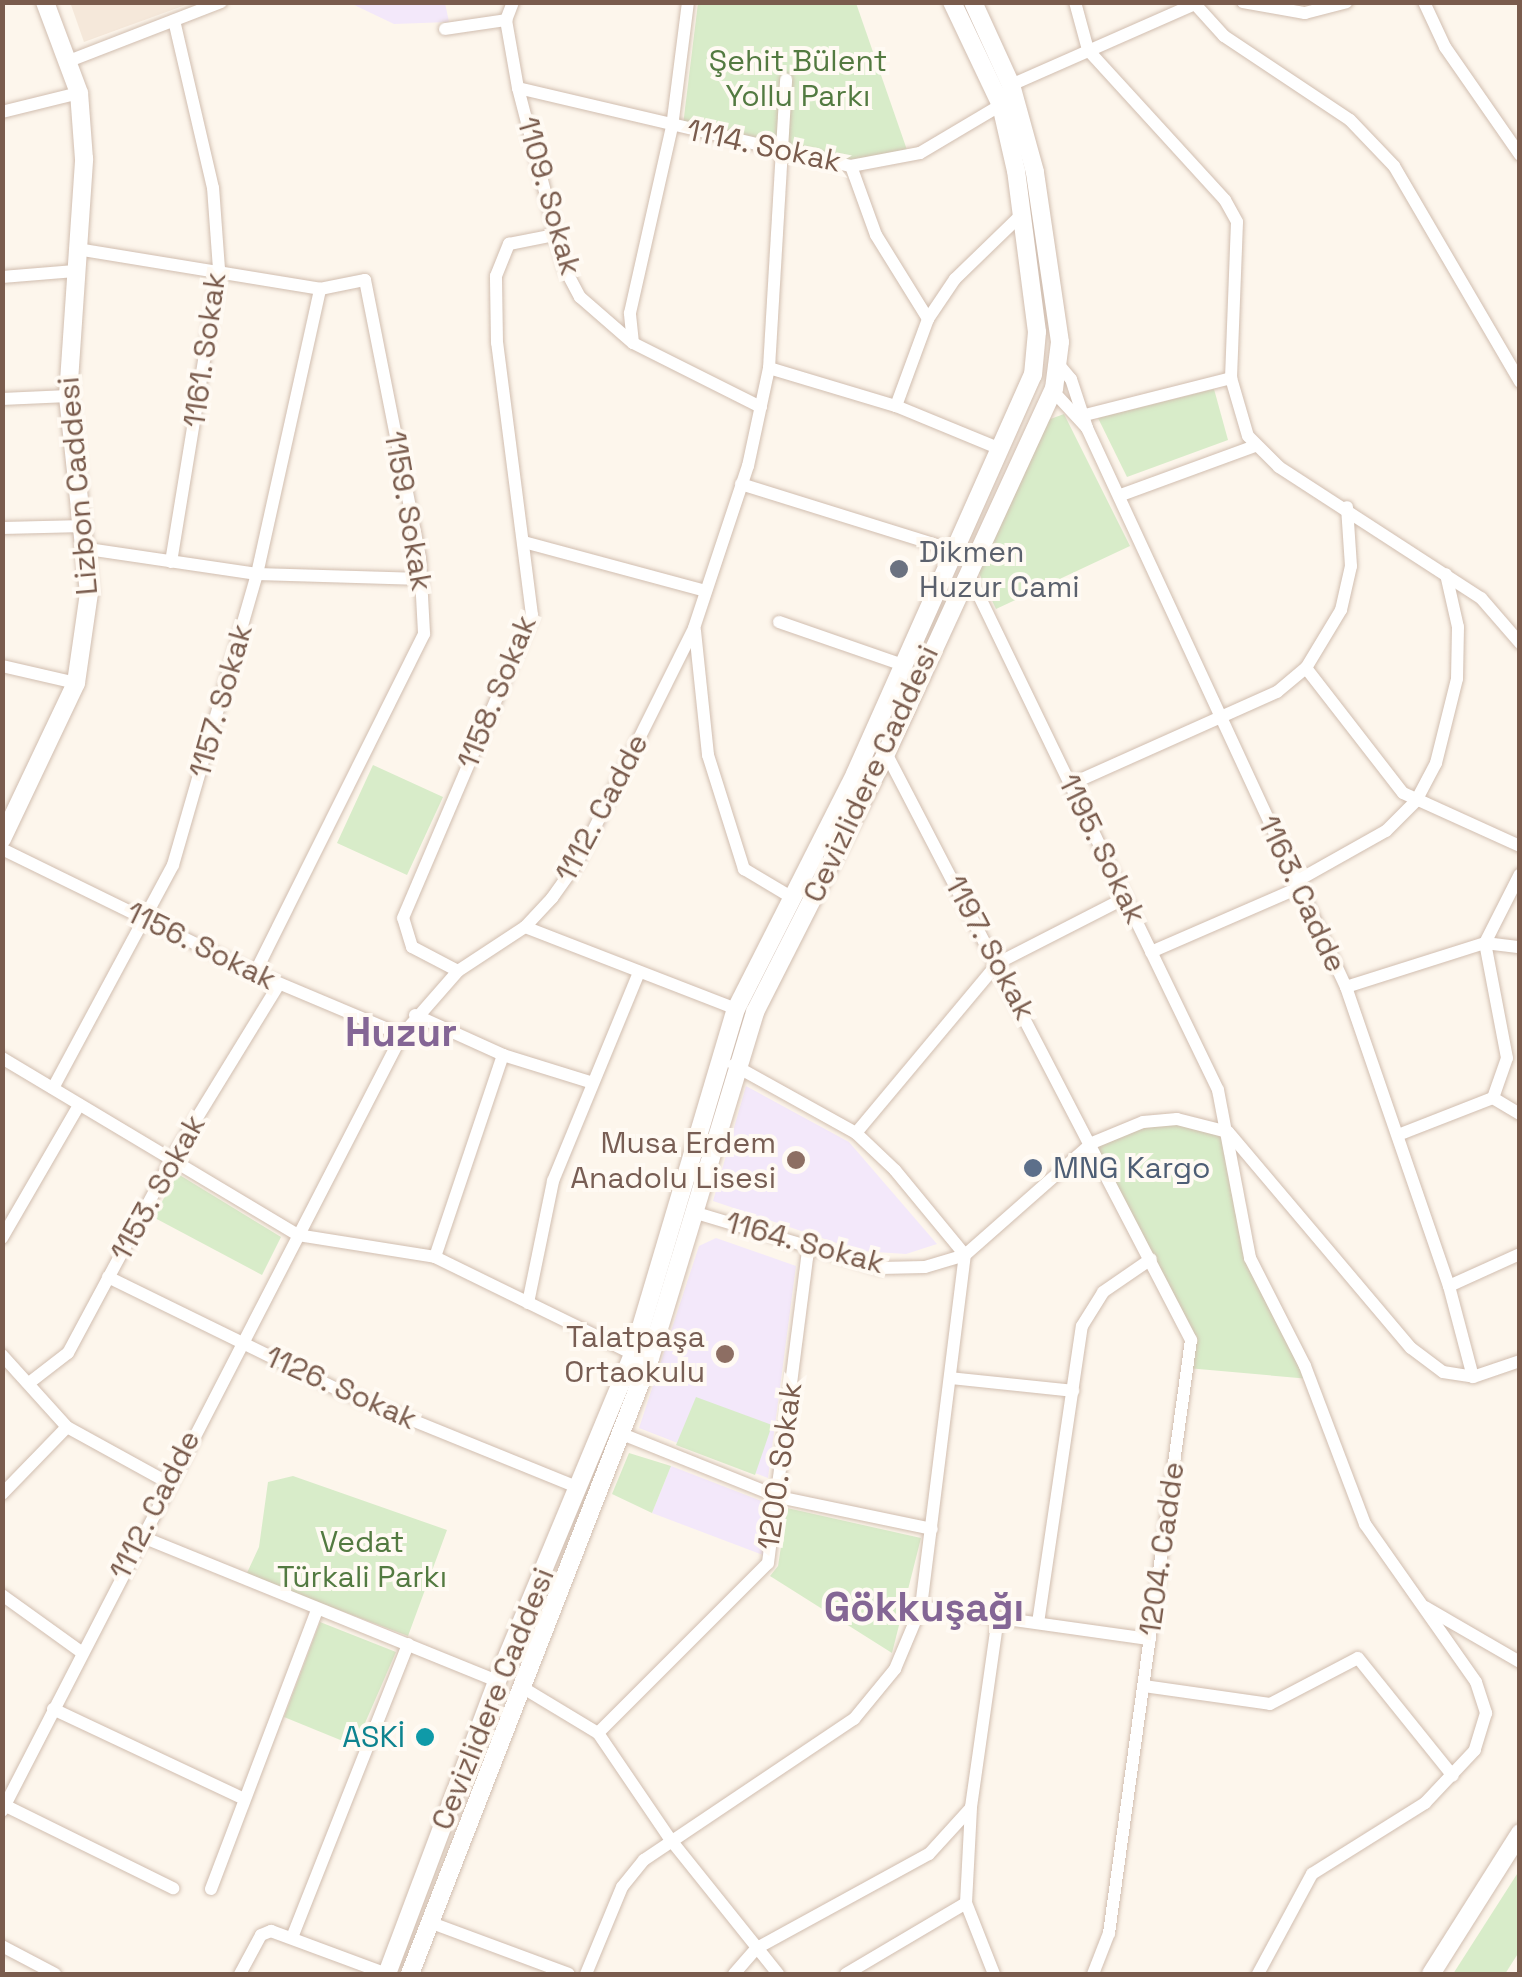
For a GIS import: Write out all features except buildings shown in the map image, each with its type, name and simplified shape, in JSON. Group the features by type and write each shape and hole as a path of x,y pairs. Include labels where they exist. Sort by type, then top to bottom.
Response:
{"main road":[{"name":"Lizbon Caddesi","path":"2,839 76,683 90,594 68,396 84,159 78,93 45,2"},
{"name":"Cevizlidere Caddesi","path":"387,1974 497,1681 580,1488 614,1430 736,1009 874,733 950,549 1033,375 1038,350 1022,214 1001,104 952,2"},
{"name":"Cevizlidere Caddesi","path":"410,1974 520,1686 692,1212 734,1065 886,754 1060,366 1035,172 1011,85 973,2"},
{"path":"1038,350 1060,366"},
{"path":"1033,375 1052,391"},
{"path":"874,733 886,754"},
{"path":"1432,1974 1520,1833"}],"street":[{"path":"69,61 221,2"},
{"path":"445,29 506,20 513,2"},
{"path":"633,343 630,312 672,127 688,2"},
{"path":"1075,2 1088,50 1232,211 1240,244 1230,378 1255,446 1481,598 1520,643"},
{"path":"1242,2 1296,12 1346,2"},
{"path":"1424,2 1445,47 1520,154"},
{"path":"1011,85 1198,3 1224,36 1335,108 1387,158 1520,382"},
{"name":"1161. Sokak","path":"171,562 219,269 212,188 174,20"},
{"name":"1109. Sokak","path":"506,20 518,88 555,235 580,297 633,343 761,407"},
{"name":"1112. Cadde","path":"3,1807 238,1342 402,1035 415,1015 458,971 525,928 576,863 694,628 742,484 769,368 786,80"},
{"name":"1114. Sokak","path":"518,88 781,154 851,166 920,152 1001,104"},
{"path":"2,112 78,93"},
{"path":"851,166 876,235 928,318"},
{"path":"896,406 928,318 955,279 1022,214"},
{"name":"1158. Sokak","path":"458,971 412,948 403,918 532,614 498,343 496,276 509,244 555,235"},
{"name":"1159. Sokak","path":"77,249 219,269 320,289 365,280 422,580 424,634 256,973"},
{"path":"2,276 75,271"},
{"name":"1157. Sokak","path":"53,1088 173,865 256,574 320,289"},
{"name":"1163. Cadde","path":"1060,366 1346,987 1449,1286 1472,1377"},
{"path":"769,368 896,406 998,448"},
{"path":"1086,422 1230,378"},
{"name":"1163. Cadde","path":"1052,391 1086,422"},
{"path":"2,400 68,396"},
{"path":"1121,494 1255,446"},
{"path":"742,484 950,549"},
{"path":"1070,784 1277,692 1306,668 1341,610 1351,566 1347,507"},
{"path":"2,528 84,526"},
{"path":"524,542 705,591"},
{"path":"88,549 256,574 422,580"},
{"name":"1195. Sokak","path":"966,570 1218,1090 1250,1258 1305,1366 1365,1524 1476,1682 1486,1712 1480,1741 1453,1776 1425,1803 1312,1874 1258,1974"},
{"path":"1151,952 1297,885 1386,831 1416,801 1449,726 1457,679 1458,627 1446,574"},
{"path":"779,622 903,665"},
{"path":"694,628 708,755 744,869 791,897"},
{"path":"2,666 76,683"},
{"path":"1306,668 1416,801 1520,846"},
{"name":"1197. Sokak","path":"886,754 1092,1143"},
{"name":"1156. Sokak","path":"2,849 279,984 402,1035"},
{"path":"1398,1135 1493,1098 1507,1058 1485,944 1520,874"},
{"path":"856,1134 998,963 1126,898"},
{"path":"525,928 736,1009"},
{"path":"1346,987 1485,944 1520,948"},
{"path":"528,1303 552,1181 639,972"},
{"name":"1153. Sokak","path":"29,1383 68,1354 173,1157 279,984"},
{"path":"415,1015 504,1055 590,1082"},
{"path":"435,1258 504,1055"},
{"path":"2,1058 298,1235 435,1258 633,1354"},
{"path":"586,1974 622,1887 670,1840 802,1760 854,1718 895,1669 922,1607 964,1256 895,1170 856,1134 734,1065"},
{"path":"1493,1098 1520,1114"},
{"path":"2,1238 80,1105"},
{"name":"1164. Sokak","path":"692,1212 808,1250 880,1268 926,1267 964,1256 1092,1143 1143,1122 1177,1119 1228,1132"},
{"path":"1228,1132 1411,1348 1443,1372 1472,1377 1520,1361"},
{"name":"1204. Cadde","path":"1092,1143 1191,1340 1109,1933 1093,1974"},
{"name":"1200. Sokak","path":"598,1733 768,1563 808,1250"},
{"path":"1449,1286 1520,1254"},
{"path":"1038,1623 1089,1306 1150,1259"},
{"name":"1126. Sokak","path":"108,1277 238,1342 580,1488"},
{"path":"2,1355 68,1427 167,1482"},
{"path":"950,1378 1073,1392"},
{"path":"2,1494 68,1427"},
{"path":"614,1430 779,1497 932,1529"},
{"path":"140,1536 316,1612 497,1681"},
{"path":"2,1595 81,1652"},
{"path":"1418,1603 1520,1662"},
{"path":"922,1607 1150,1639"},
{"path":"211,1888 316,1612"},
{"path":"994,1974 966,1902 971,1807 998,1618"},
{"path":"293,1934 408,1644"},
{"path":"1144,1686 1270,1704 1358,1658 1453,1776"},
{"path":"520,1686 598,1733 670,1840 778,1974"},
{"path":"52,1709 244,1799"},
{"path":"3,1807 172,1888"},
{"path":"734,1974 757,1948 929,1854 971,1807"},
{"path":"846,1974 966,1902"},
{"path":"429,1922 569,1974"},
{"path":"240,1974 261,1934 293,1934 387,1974"},
{"path":"2,1946 55,1974"}],"shaded area":[{"path":"70,2 191,2 191,3 84,42"},
{"path":"350,3 445,3 449,22 394,24"},
{"name":"Musa Erdem Anadolu Lisesi","path":"746,1086 849,1142 937,1244 906,1254 860,1251 713,1201"},
{"name":"Talatpaşa Ortaokulu","path":"716,1238 796,1266 768,1478 639,1428 699,1246"},
{"path":"671,1466 769,1504 763,1555 652,1513"}],"green space":[{"name":"Şehit Bülent Yollu Parkı","path":"698,3 856,3 907,150 850,160 683,125"},
{"path":"1214,389 1228,440 1127,477 1098,418"},
{"path":"1064,414 1130,546 996,609 977,569 1045,421"},
{"path":"373,765 443,797 407,875 337,843"},
{"path":"1177,1119 1228,1132 1250,1258 1310,1379 1187,1368 1191,1341 1092,1143"},
{"path":"178,1174 281,1237 262,1275 153,1217"},
{"path":"696,1397 772,1425 755,1475 676,1445"},
{"path":"629,1453 671,1466 652,1513 612,1494"},
{"name":"Vedat Türkali Parkı","path":"293,1476 447,1530 408,1636 246,1575 259,1547 268,1482"},
{"path":"787,1508 921,1538 892,1653 770,1576 778,1566"},
{"path":"320,1622 396,1652 355,1746 284,1717"},
{"path":"1519,1871 1519,1952 1505,1974 1453,1974"}],"place":[{"name":"Dikmen Huzur Cami","path":"899,569"},
{"name":"Musa Erdem Anadolu Lisesi","path":"796,1160"},
{"name":"MNG Kargo","path":"1033,1168"},
{"name":"Talatpaşa Ortaokulu","path":"725,1354"},
{"name":"ASKİ","path":"425,1737"}],"district":[{"name":"Huzur","path":"401,1033"},
{"name":"Gökkuşağı","path":"924,1608"}]}
